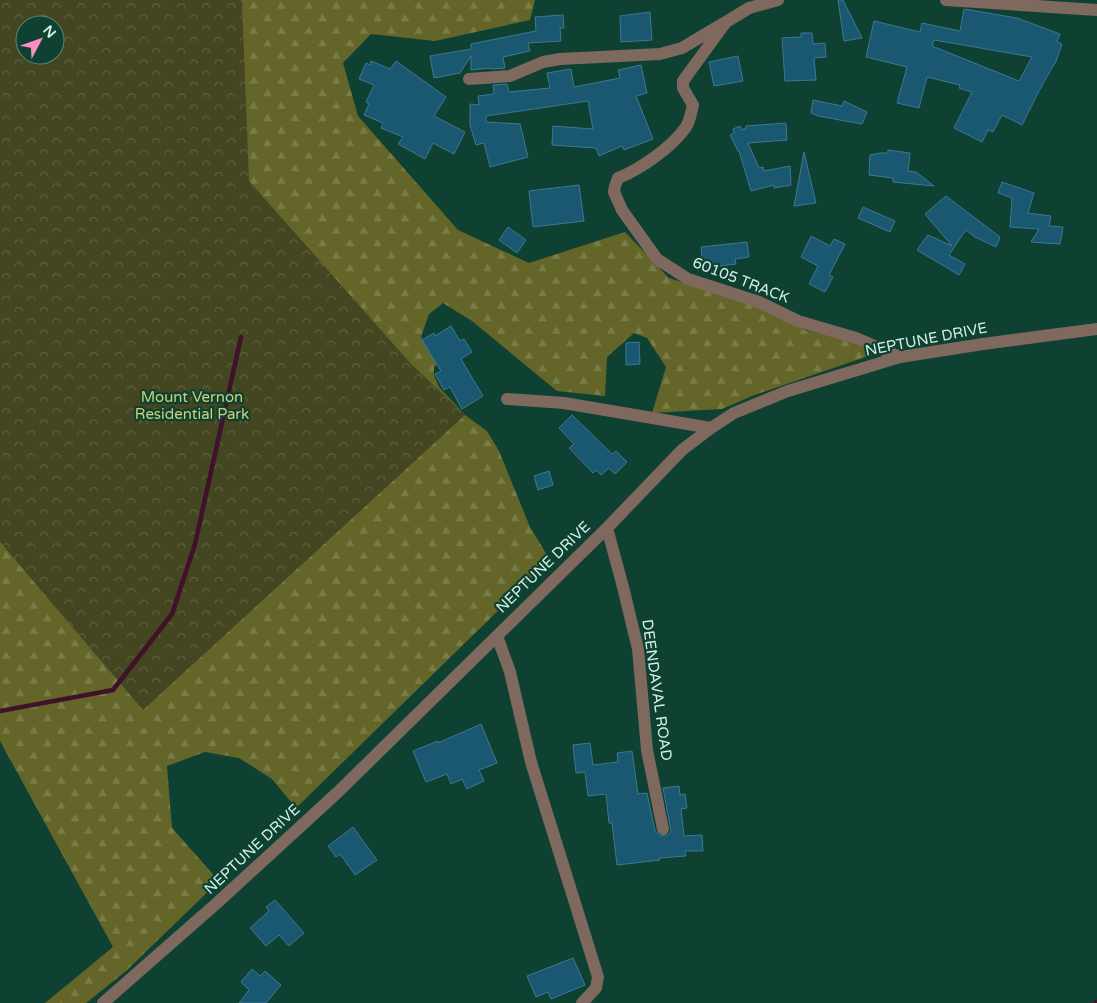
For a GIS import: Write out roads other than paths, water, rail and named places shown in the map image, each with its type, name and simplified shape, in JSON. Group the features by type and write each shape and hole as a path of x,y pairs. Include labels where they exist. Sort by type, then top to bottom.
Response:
{"street":[{"name":"60105 TRACK","path":"778,0 749,8 726,22 683,81 683,88 693,105 687,126 674,142 629,174 618,178 614,192 622,210 657,259 688,278 759,302 798,321 856,338 900,357"},
{"path":"946,0 1092,10"},
{"path":"469,79 510,76 543,62 560,58 660,54 682,48 726,22"},
{"name":"NEPTUNE DRIVE","path":"103,1003 217,903 338,792 607,528 682,450 710,428 734,413 788,391 900,357 1097,329"},
{"path":"506,399 564,403 710,428"},
{"name":"DEENDAVAL ROAD","path":"607,528 638,649 647,750 663,829"},
{"path":"497,636 510,672 531,762 598,977 596,988 582,1003"}],"waterway":[{"path":"0,711 113,690 172,614 195,544 241,337"}],"park label":[{"name":"Mount Vernon Residential Park","path":"192,406"}]}
